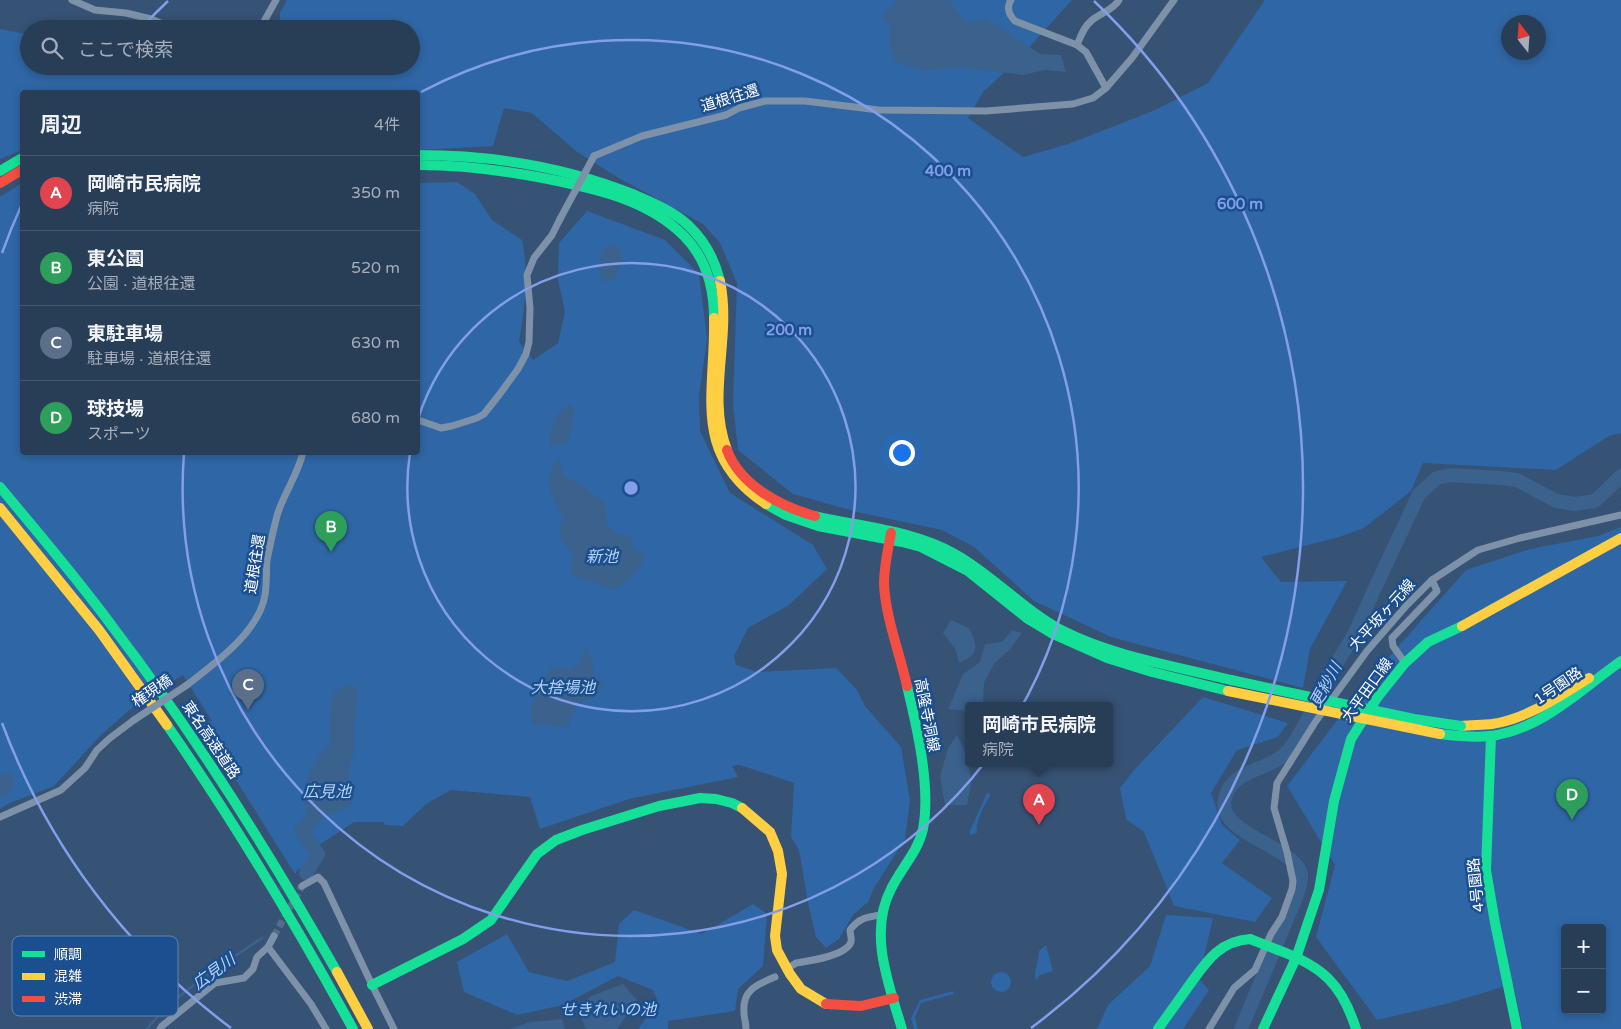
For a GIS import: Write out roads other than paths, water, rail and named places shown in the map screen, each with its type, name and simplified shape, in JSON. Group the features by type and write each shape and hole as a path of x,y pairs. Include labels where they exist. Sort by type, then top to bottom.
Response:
{"main road":[{"path":"420,155 482,157 527,164 604,183 668,210 687,223 706,249 717,270 722,291 723,316 718,415 726,446 742,475 758,490 802,512 890,535 961,567 975,576 1020,613 1048,632 1105,657 1229,686 1462,726 1493,724 1514,718 1543,706 1583,681 1608,670"},
{"path":"0,171 20,159"},
{"path":"420,166 451,165 487,169 590,189 613,195 642,207 666,221 686,238 701,258 711,283 715,323 710,380 711,418 714,434 722,456 739,481 777,512 801,522 835,530 890,535"},
{"path":"0,183 20,171"},
{"name":"東名高速道路","path":"0,487 112,625 193,738 277,870 342,980 368,1029"},
{"name":"東名高速道路","path":"0,508 119,657 172,730 242,837 353,1029"},
{"name":"高隆寺洞線","path":"881,915 890,890 915,852 924,822 925,780 907,686 886,599 885,565 890,535"},
{"name":"大平田口線","path":"1263,1029 1296,958 1318,890 1334,801 1351,739 1377,698 1405,663 1428,642 1470,622 1621,538"},
{"name":"1号園路","path":"1229,686 1440,734 1463,737 1491,736 1510,731 1564,704 1621,662"},
{"name":"4号園路","path":"1491,736 1486,870 1494,923 1517,1029"},
{"path":"372,985 463,939 491,920 537,854 556,840 659,806 708,798 732,803 746,810 770,832 778,851 782,874 775,936 777,950 790,974 801,989 826,1004 860,1006 894,998"},
{"path":"881,915 879,935 882,957 902,1029"},
{"path":"1158,1029 1209,958 1218,949 1239,939 1250,940 1278,950 1323,972 1332,980 1344,997 1351,1011 1356,1029"}],"street":[{"path":"72,0 95,10 126,13 153,20"},
{"path":"265,20 276,0"},
{"path":"1011,0 1008,5 1009,15 1015,22 1077,45 1086,52 1106,88"},
{"path":"1077,45 1083,30 1092,21 1106,13 1119,0"},
{"name":"道根往還","path":"420,421 441,428 477,418 484,414 500,395 518,369 526,354 529,342 530,308 527,275 534,258 552,235 594,156 642,136 726,115 739,108 765,101 805,101 879,110 986,111 1073,104 1093,98 1106,88 1132,58 1174,0"},
{"name":"道根往還","path":"187,684 241,638 260,613 265,595 267,562 278,514 293,482 302,455"},
{"name":"大平坂ヶ元線","path":"1209,1029 1234,988 1255,970 1271,934 1282,917 1292,889 1293,881 1287,852 1274,808 1277,783 1316,721 1367,651 1406,606 1432,580 1478,550 1520,538 1621,515"},
{"path":"1405,663 1393,646 1392,638 1437,591 1432,580"},
{"name":"権現橋","path":"0,817 61,790 85,768 97,750 110,738 187,684"},
{"path":"302,886 318,877 324,883 394,1029"},
{"path":"793,965 830,957 849,945 851,940 850,930 856,921 864,917 881,915"},
{"path":"178,1013 215,983 244,978 253,969 257,957 268,947 274,936"},
{"path":"268,947 311,1004 326,1029"},
{"path":"746,1029 744,998 747,992 775,977"},
{"path":"160,1029 174,1016"}],"water":[{"path":"897,0 948,0 967,23 985,18 1040,54 1061,55 1066,72 1045,70 1023,75 961,67 920,70 895,61 890,46 890,27 882,17"},
{"path":"612,245 619,248 623,262 615,278 603,282 599,267 601,251"},
{"path":"570,404 575,411 567,443 550,445 554,421 559,413"},
{"name":"新池","path":"559,460 564,476 582,485 605,504 606,523 616,534 631,536 633,550 644,552 638,569 614,590 570,574 574,554 560,537 560,528 564,516 559,512 548,484 555,461"},
{"path":"951,620 969,628 975,645 974,653 959,663 956,650 943,633"},
{"path":"1012,630 1022,633 1010,649 994,664 984,683 983,702 965,702 965,711 948,709 963,674 980,662 985,644 1002,642"},
{"name":"大捨場池","path":"587,643 595,677 605,684 595,696 577,704 568,727 532,724 531,705 540,694 542,682 552,668 571,668 581,662"},
{"name":"広見池","path":"346,685 354,686 358,695 354,725 354,751 349,767 348,792 355,795 351,805 311,824 305,805 306,788 310,772 319,757 330,745 330,717 333,697 336,692"},
{"path":"957,735 965,752 965,767 969,767 971,784 967,805 945,805 940,777 948,748"},
{"path":"11,773 14,785 9,793 0,798 0,776"},
{"name":"せきれいの池","path":"623,984 637,1000 617,1029 586,1029 578,1009 591,996"},
{"path":"562,1019 565,1029 510,1029 530,1022"}],"waterway":[{"name":"更紗川","path":"1241,1029 1295,900 1301,874 1296,864 1285,855 1243,830 1232,821 1225,810 1225,798 1229,788 1236,780 1275,761 1291,747 1355,632 1419,494 1437,478 1451,475 1501,478 1517,480 1556,501 1575,504 1595,501 1621,476"},
{"name":"広見川","path":"306,873 318,854 301,831 310,822"},
{"name":"広見川","path":"178,998 262,938"},
{"name":"広見川","path":"147,1029 158,1016"}],"tunnel":[{"path":"274,936 302,886"}],"place":[{"name":"東公園","path":"331,552"},
{"name":"東駐車場","path":"248,710"},
{"name":"球技場","path":"1572,820"},
{"name":"岡崎市民病院","path":"1039,825"}]}
